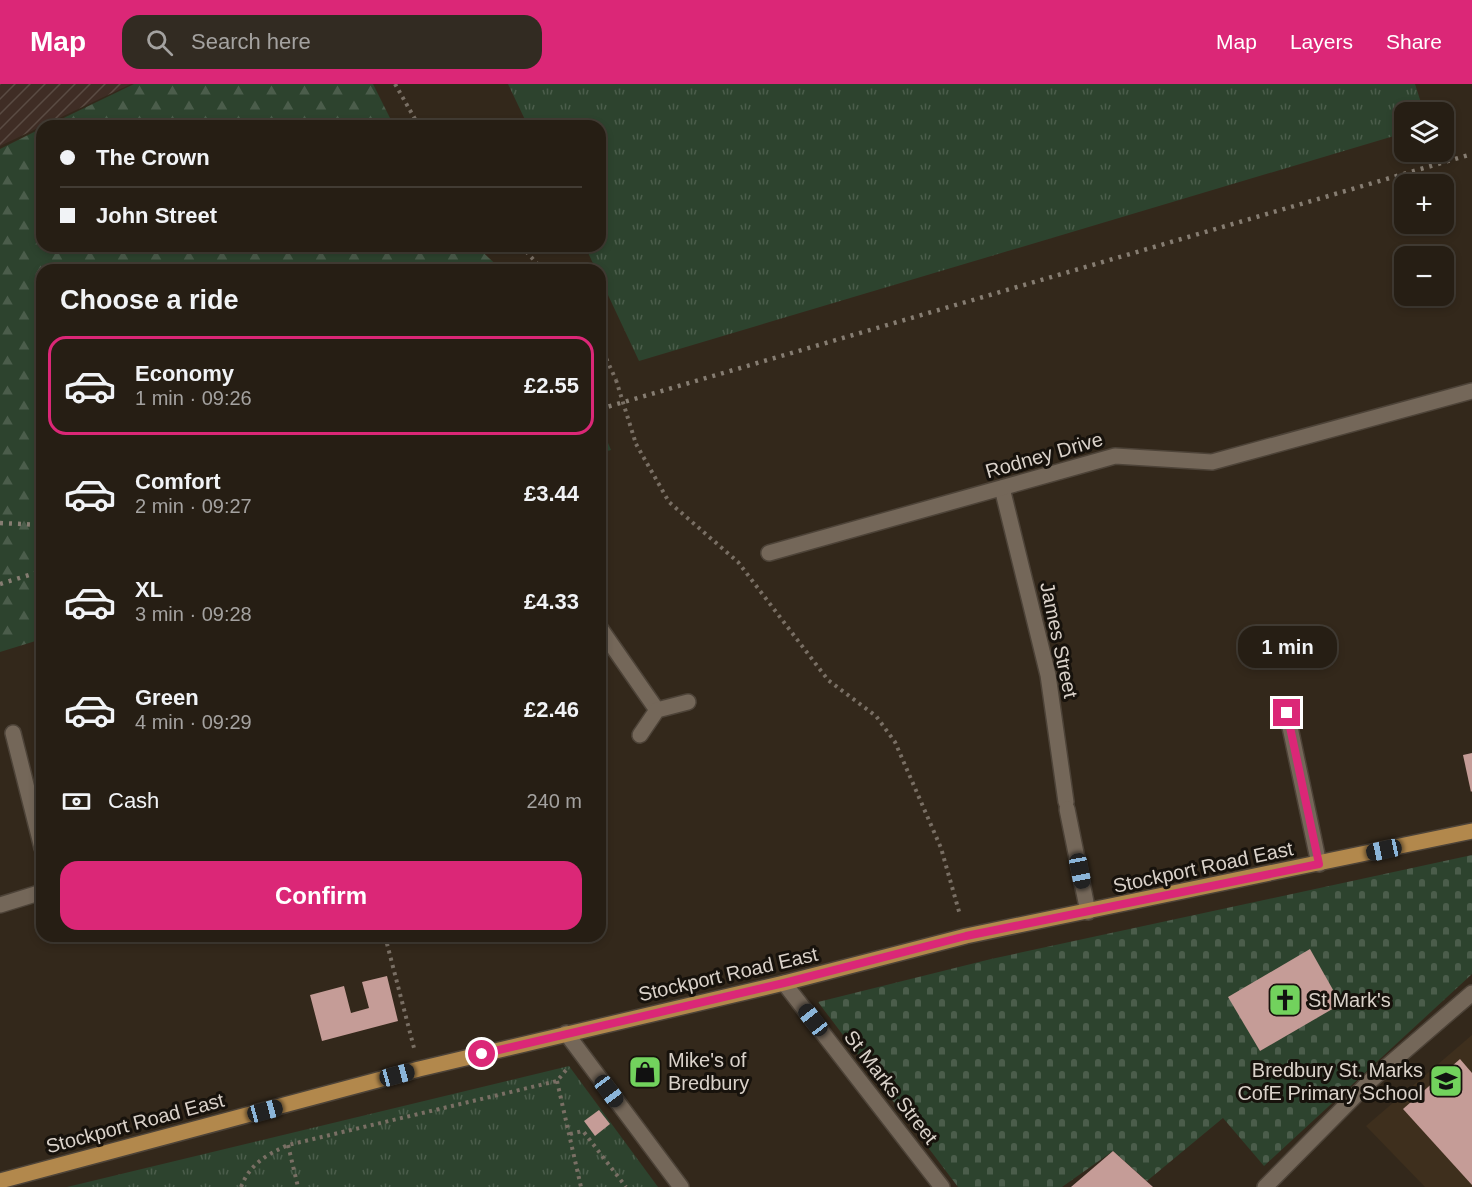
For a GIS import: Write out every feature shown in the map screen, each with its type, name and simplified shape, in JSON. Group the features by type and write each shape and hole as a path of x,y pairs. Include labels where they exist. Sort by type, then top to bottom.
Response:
{"main road":[{"name":"Stockport Road East","path":"0,1180 419,1069 784,983 966,936 1472,831"}],"street":[{"name":"Rodney Drive","path":"769,553 1115,456 1212,462 1472,391"},
{"name":"James Street","path":"1002,488 1048,675 1067,806 1088,912"},
{"path":"606,637 657,710"},
{"path":"640,735 657,710 688,702"},
{"path":"1287,713 1319,864"},
{"path":"13,733 36,824"},
{"path":"0,904 36,894"},
{"name":"St Marks Street","path":"784,983 942,1187"},
{"path":"1265,1187 1370,1081 1472,993"},
{"path":"566,1033 681,1187"}],"path":[{"path":"395,84 416,120"},
{"path":"526,252 538,264"},
{"path":"606,358 616,380 636,444 669,502 738,562 828,680 876,716 895,742 941,848 966,936"},
{"path":"387,942 419,1069"},
{"path":"241,1187 255,1164 268,1154 288,1145 557,1081 581,1187"},
{"path":"570,1134 583,1131 626,1187"},
{"path":"288,1145 298,1187"}],"shaded area":[{"path":"0,84 131,84 55,120 36,120 36,129 0,146"},
{"name":"Bredbury St. Marks CofE Primary School","path":"1472,1035 1472,1187 1425,1187 1366,1126"}],"green space":[{"path":"134,84 373,84 391,120 59,120"},
{"path":"508,84 1415,84 1421,102 1394,102 1394,136 639,361 606,291 606,264 593,264 588,252 606,252 606,120 525,120"},
{"path":"36,131 36,252 482,252 496,264 36,264 36,641 0,652 0,149"},
{"path":"606,438 611,450 606,451"},
{"path":"1472,855 1472,974 1264,1166 1223,1118 1147,1181 1113,1151 1062,1187 958,1187 818,1002 991,959"},
{"path":"569,1066 658,1187 67,1187"}],"building":[{"path":"1472,753 1472,791 1471,792 1463,755"},
{"name":"St Mark's","path":"1310,949 1341,1004 1260,1051 1228,997"},
{"path":"387,976 398,1021 322,1041 310,995 344,986 351,1013 369,1008 362,982"},
{"path":"1460,1059 1472,1073 1472,1185 1403,1109"},
{"path":"599,1110 610,1124 595,1136 584,1121"},
{"path":"1113,1151 1153,1187 1071,1187"}],"railway":[{"path":"606,407 1472,154"},
{"path":"0,523 36,525"},
{"path":"0,584 36,573"}],"place":[{"name":"St Mark's","path":"1285,1000"},
{"name":"Mike's of Bredbury","path":"645,1072"},
{"name":"Bredbury St. Marks CofE Primary School","path":"1446,1081"}],"route":[{"path":"482,1054 784,983 966,936 1319,864 1287,713"}]}
